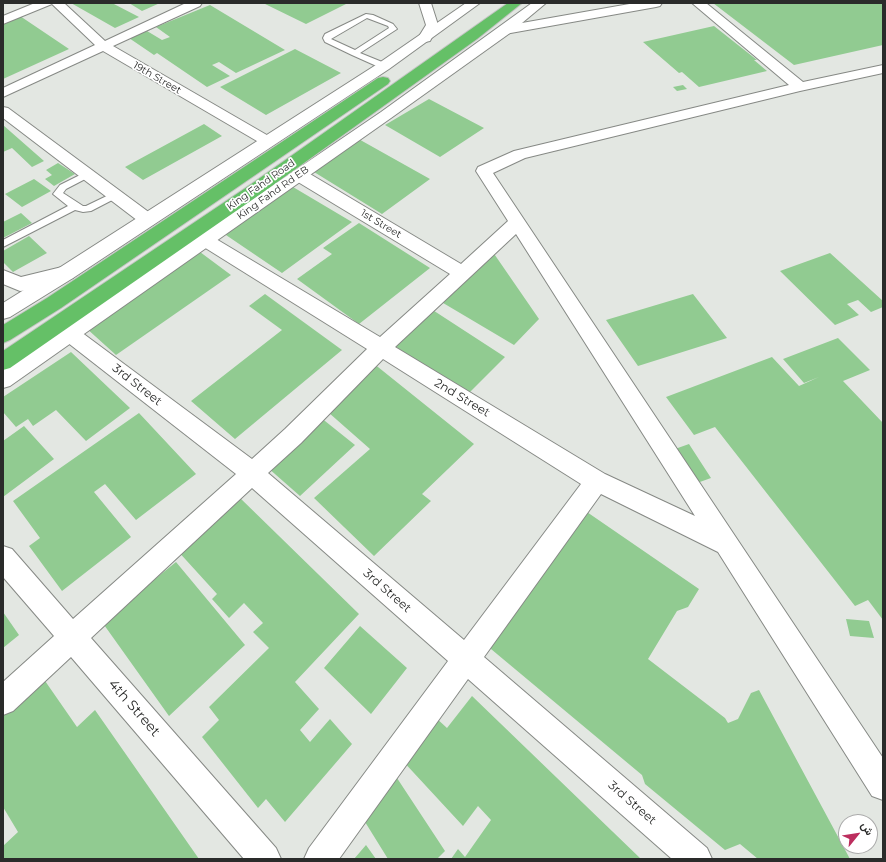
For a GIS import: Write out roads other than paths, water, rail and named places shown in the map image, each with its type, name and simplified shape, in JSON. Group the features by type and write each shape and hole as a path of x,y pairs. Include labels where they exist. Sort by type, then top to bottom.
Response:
{"highway":[{"name":"King Fahd Road","path":"3,335 465,33 516,3"},
{"name":"King Fahd Road","path":"3,362 256,189 465,33"}],"street":[{"path":"3,20 46,3"},
{"name":"19th Street","path":"56,3 103,46 266,141"},
{"path":"3,93 196,3"},
{"path":"425,3 432,25 425,38"},
{"path":"3,312 66,273 266,141 384,66 474,3"},
{"name":"King Fahd Rd EB","path":"3,380 299,175 505,30 540,3"},
{"path":"505,30 656,3"},
{"path":"698,3 800,87"},
{"path":"883,70 800,87 520,154 484,171 883,784"},
{"path":"3,111 148,220"},
{"name":"1st Street","path":"299,175 463,273"},
{"path":"3,701 293,436 380,348 517,223"},
{"name":"2nd Street","path":"205,240 597,481 727,544"},
{"path":"3,277 20,284 30,284 66,273"},
{"name":"3rd Street","path":"70,334 252,474 696,859"},
{"path":"320,859 597,481"},
{"name":"4th Street","path":"3,558 265,859"}],"lane":[{"path":"355,53 393,27 371,16 366,16 328,36 327,38 328,40 355,53 384,66"},
{"path":"88,174 63,187 58,194 83,210 116,195"},
{"path":"3,244 76,206"}]}
